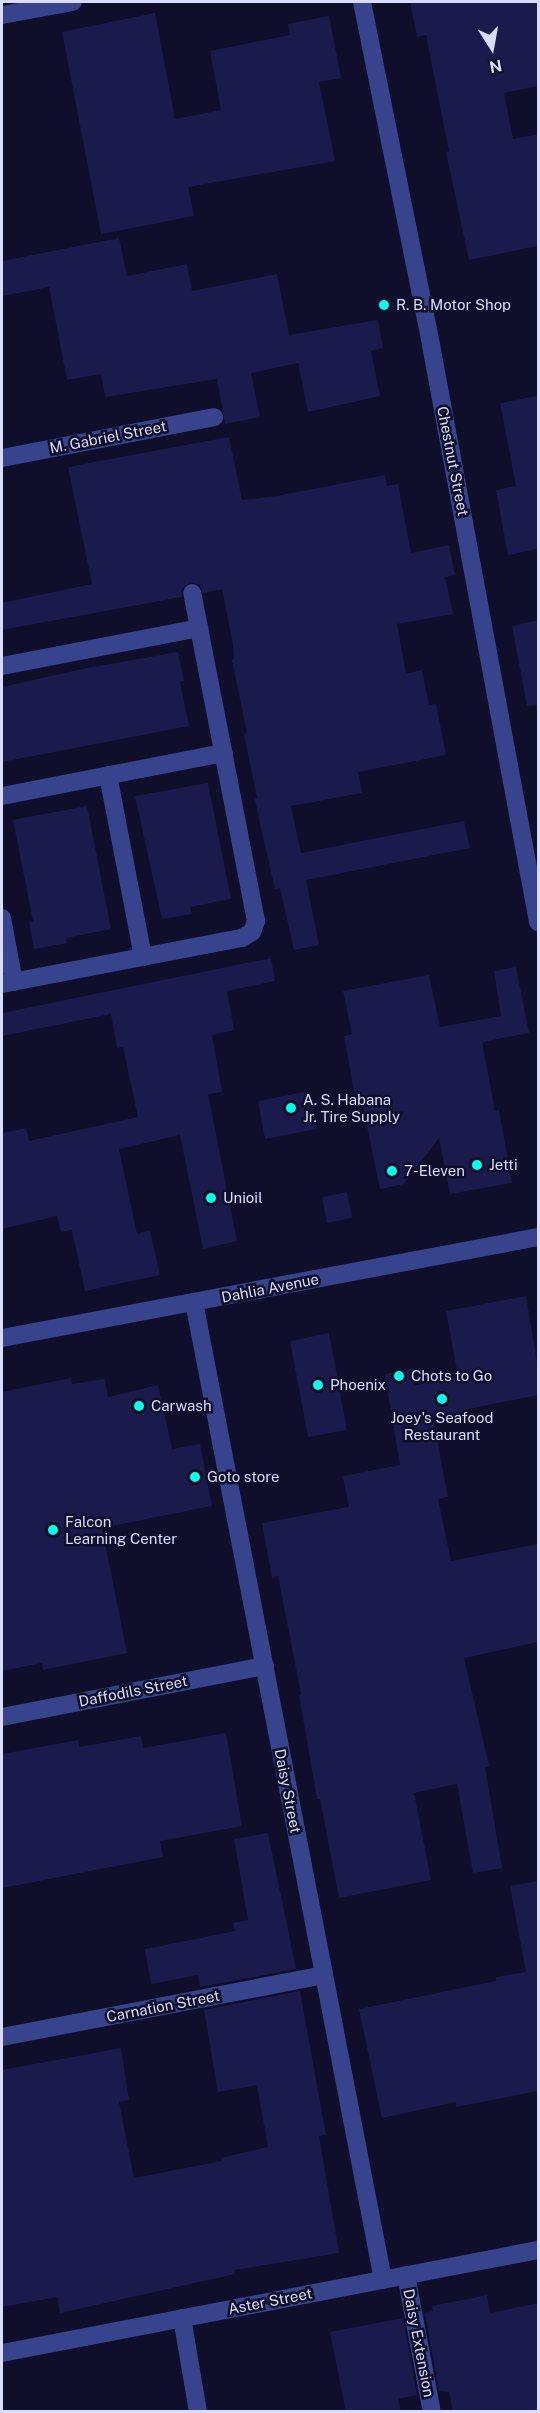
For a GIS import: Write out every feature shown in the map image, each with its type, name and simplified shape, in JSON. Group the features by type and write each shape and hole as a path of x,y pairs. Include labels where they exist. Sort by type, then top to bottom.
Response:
{"street":[{"path":"2,15 73,2"},
{"name":"Chestnut Street","path":"362,2 532,855 538,922"},
{"name":"M. Gabriel Street","path":"2,458 214,417"},
{"path":"2,918 8,983 242,938 252,932 256,921 192,593"},
{"path":"2,666 199,628"},
{"path":"2,796 224,753"},
{"path":"108,775 143,957"},
{"name":"Dahlia Avenue","path":"2,1338 538,1237"},
{"name":"Daisy Street","path":"194,1302 382,2280"},
{"name":"Daffodils Street","path":"2,1717 265,1666"},
{"name":"Carnation Street","path":"2,2037 324,1975"},
{"name":"Aster Street","path":"2,2353 538,2250"},
{"name":"Daisy Extension","path":"406,2275 432,2412"},
{"path":"182,2318 198,2412"}],"building":[{"path":"410,2 538,2 538,86 504,93 513,139 538,134 538,246 469,260 446,152 449,151 426,35 417,37"},
{"path":"155,13 175,119 221,110 210,51 290,35 288,24 329,16 341,78 319,82 335,161 188,187 194,216 101,234 62,32"},
{"path":"119,238 127,276 187,264 192,291 277,274 289,335 378,320 383,348 371,351 380,396 308,412 298,363 251,373 260,417 225,424 217,379 105,397 101,374 67,380 49,287 2,296 2,261"},
{"path":"538,396 538,549 508,555 496,490 516,486 500,403"},
{"path":"229,437 242,500 277,496 385,475 387,486 398,484 411,553 449,545 455,575 445,577 453,614 397,624 406,674 422,670 429,705 436,704 446,755 358,772 362,793 291,806 301,853 464,821 470,848 306,880 319,945 294,950 280,888 275,889 255,799 257,798 244,734 247,733 232,660 234,659 233,645 222,589 203,593 200,585 190,582 182,589 181,597 2,630 2,603 92,584 68,467"},
{"path":"538,620 538,705 527,706 512,626"},
{"path":"178,652 184,681 180,682 189,726 2,762 2,687 87,668"},
{"path":"208,783 231,899 190,907 192,914 162,919 135,796"},
{"path":"87,806 111,929 66,938 67,943 34,949 29,922 33,921 13,820"},
{"path":"271,958 275,981 227,991 234,1030 212,1035 222,1092 208,1094 237,1241 203,1249 180,1135 119,1149 137,1234 150,1231 160,1275 85,1291 72,1230 61,1232 57,1216 2,1229 2,1133 26,1128 29,1141 138,1117 123,1047 117,1048 111,1014 2,1036 2,1013"},
{"path":"516,967 529,1033 482,1042 495,1111 499,1110 512,1183 450,1194 439,1138 404,1184 380,1189 363,1107 357,1108 344,1036 352,1034 343,991 429,975 440,1027 501,1016 494,971"},
{"path":"310,1091 317,1129 265,1139 258,1101"},
{"path":"347,1192 352,1218 327,1223 322,1197"},
{"path":"526,1296 538,1368 538,1395 463,1410 464,1413 433,1419 448,1497 438,1499 451,1561 538,1544 538,1642 464,1658 489,1766 485,1767 502,1868 473,1873 457,1784 414,1793 431,1880 339,1898 320,1799 317,1799 299,1695 301,1694 278,1576 272,1578 262,1523 349,1507 343,1476 400,1465 385,1374 411,1369 414,1386 458,1376 446,1311"},
{"name":"Phoenix","path":"329,1333 347,1430 308,1437 290,1341"},
{"name":"Falcon Learning Center","path":"71,1378 72,1384 105,1379 108,1397 158,1385 172,1449 200,1444 212,1506 102,1528 127,1653 43,1670 42,1663 2,1671 2,1392"},
{"path":"226,1733 242,1826 160,1841 163,1857 2,1888 2,1754 78,1740 79,1747 141,1736 143,1748"},
{"path":"268,1833 296,1969 200,1987 198,1975 151,1984 145,1949 235,1931 233,1923 248,1920 234,1839"},
{"path":"538,1881 538,2091 456,2107 456,2102 382,2118 359,2009 496,1981 496,1977 526,1972 510,1886"},
{"path":"300,1991 326,2135 319,2136 339,2253 234,2270 235,2274 60,2313 57,2297 2,2307 2,2070 121,2048 129,2100 119,2102 134,2178 222,2161 221,2158 268,2147 257,2085 218,2092 204,2010"},
{"path":"487,2295 490,2313 538,2303 538,2412 453,2412 449,2392 439,2391 425,2313 433,2311 432,2306"},
{"path":"403,2318 417,2395 398,2399 401,2412 346,2412 330,2332"}],"place":[{"name":"R. B. Motor Shop","path":"384,305"},
{"name":"A. S. Habana Jr. Tire Supply","path":"291,1108"},
{"name":"Jetti","path":"477,1165"},
{"name":"7-Eleven","path":"392,1171"},
{"name":"Unioil","path":"211,1198"},
{"name":"Chots to Go","path":"399,1376"},
{"name":"Phoenix","path":"318,1385"},
{"name":"Joey's Seafood Restaurant","path":"442,1399"},
{"name":"Carwash","path":"139,1406"},
{"name":"Goto store","path":"195,1477"},
{"name":"Falcon Learning Center","path":"53,1530"}]}
